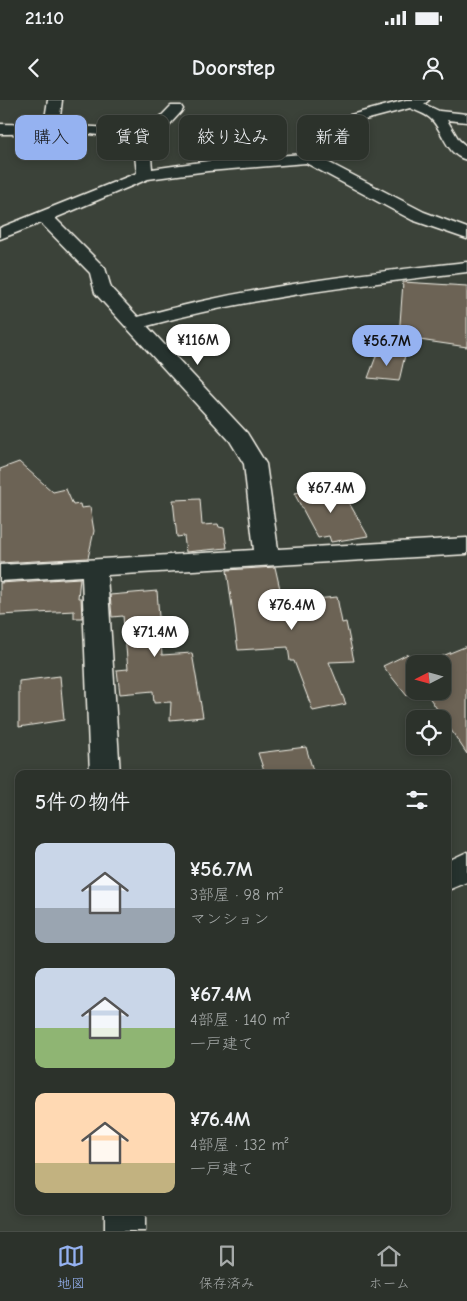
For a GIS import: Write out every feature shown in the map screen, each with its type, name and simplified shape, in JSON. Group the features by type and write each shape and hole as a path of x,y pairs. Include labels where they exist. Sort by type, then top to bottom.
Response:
{"street":[{"path":"53,115 55,100"},
{"path":"367,115 417,102 436,115 453,143 467,155"},
{"path":"169,116 176,109"},
{"path":"436,115 467,118"},
{"path":"0,129 15,129"},
{"path":"0,234 145,175 208,166 297,159"},
{"path":"144,160 145,175"},
{"path":"313,160 418,216 467,234"},
{"path":"44,216 99,272 102,289 239,438 255,464 267,558"},
{"path":"134,324 201,305 348,281 467,267"},
{"path":"0,573 467,546"},
{"path":"94,568 105,770"},
{"path":"451,875 467,865"},
{"path":"124,1215 125,1231"}],"building":[{"path":"403,282 467,286 467,347 399,337"},
{"path":"378,351 405,355 399,381 368,378"},
{"path":"19,462 53,492 66,489 73,505 80,504 81,508 90,507 94,531 88,558 0,563 0,469"},
{"path":"340,487 368,536 331,542 329,536 318,538 294,493"},
{"path":"200,499 202,525 218,524 219,527 224,528 227,548 186,552 184,536 177,537 173,500"},
{"path":"275,567 283,602 337,597 342,623 346,622 354,661 329,662 346,704 313,711 294,661 290,661 288,647 238,650 227,570"},
{"path":"80,578 78,598 81,598 82,618 74,618 74,611 0,615 0,583"},
{"path":"157,591 162,655 192,653 203,717 170,720 171,702 154,703 153,691 120,694 117,670 128,669 123,616 112,617 110,595"},
{"path":"467,646 467,754 451,730 451,710 438,710 431,700 451,700 451,655 445,655"},
{"path":"408,654 409,655 406,655 406,695 383,666"},
{"path":"60,676 64,720 19,727 19,681"},
{"path":"306,747 313,770 264,770 258,753"}]}
